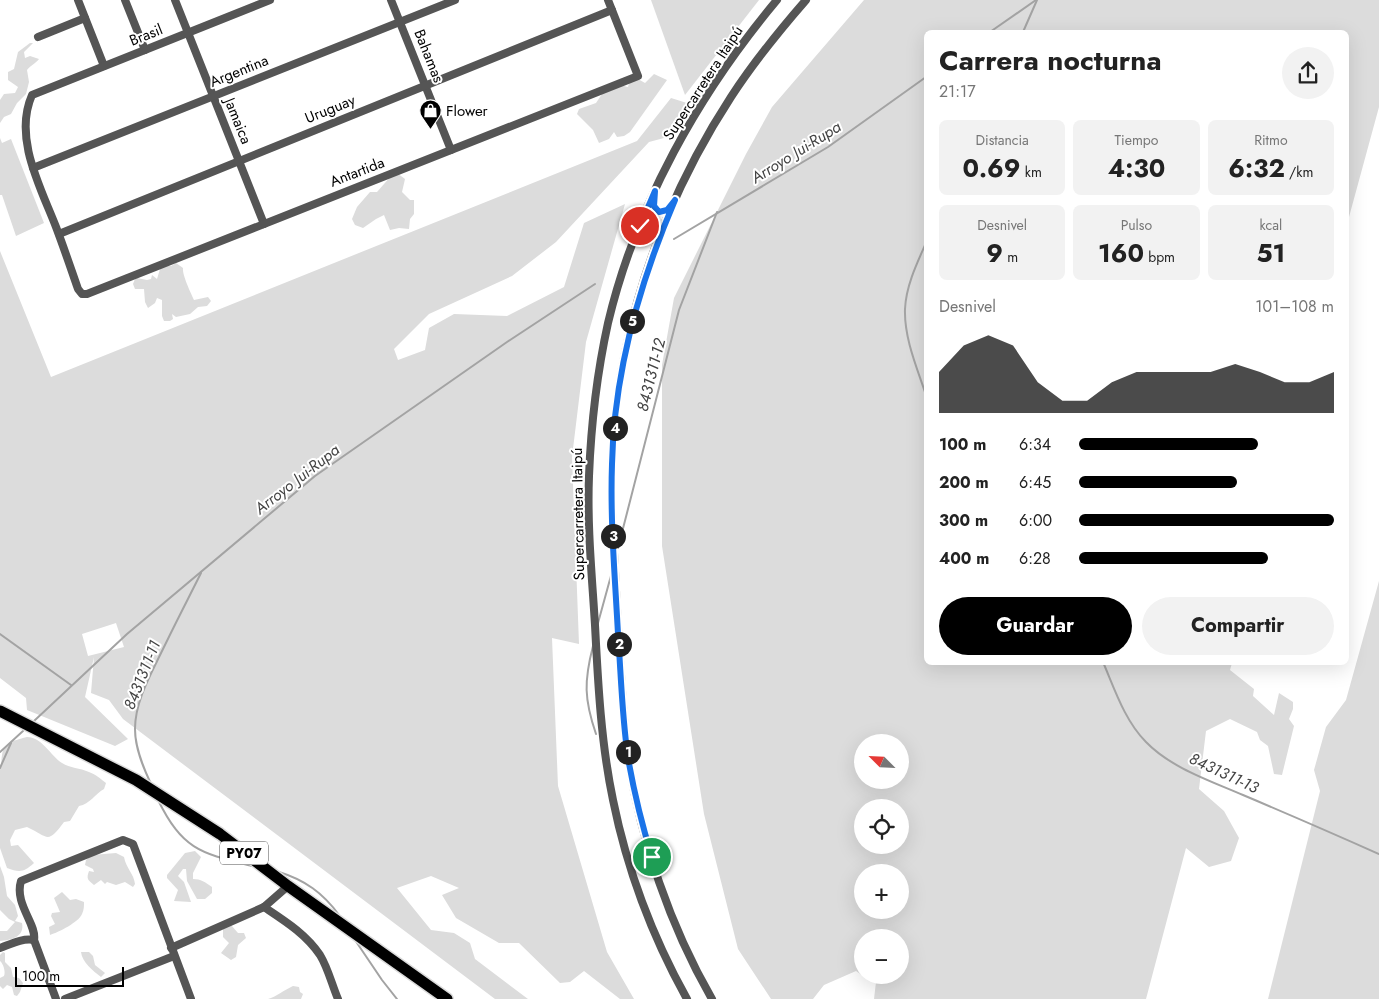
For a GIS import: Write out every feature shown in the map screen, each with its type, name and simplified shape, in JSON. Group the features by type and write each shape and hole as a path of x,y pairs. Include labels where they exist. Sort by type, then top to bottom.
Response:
{"highway":[{"name":"PY07","path":"0,711 136,780 220,834 288,886 447,999"}],"street":[{"path":"78,0 104,66"},
{"path":"125,0 145,50"},
{"name":"Jamaica","path":"175,0 264,224"},
{"name":"Brasil","path":"33,168 26,138 27,113 32,95 270,0"},
{"name":"Bahamas","path":"391,0 451,150"},
{"name":"Argentina","path":"33,168 456,0"},
{"path":"608,0 612,10"},
{"name":"Supercarretera Itaipú","path":"687,999 647,913 627,855 613,800 604,738 596,654 589,506 593,421 608,322 628,259 655,191 698,110 738,50 777,0"},
{"name":"Supercarretera Itaipú","path":"712,999 692,962 662,888 642,823 626,742 616,596 612,462 621,373 630,330 658,241 675,200 698,154 730,98 766,48 806,0"},
{"name":"Antartida","path":"59,234 78,289 82,294 87,294 638,76 612,10"},
{"name":"Uruguay","path":"59,234 612,10"},
{"path":"38,37 85,18"},
{"path":"33,168 59,234"},
{"path":"655,191 654,206 659,212 667,210 675,200"},
{"path":"56,999 24,909 19,888 21,880 123,840 134,844 172,952 191,999"},
{"path":"65,999 172,952 264,906 288,886"},
{"path":"264,906 298,929 311,943 321,957 338,999"},
{"path":"0,948 21,940 34,940"}],"shaded area":[{"path":"651,0 759,0 685,95"},
{"path":"864,0 1379,0 1379,107 1349,217 1349,30 924,30 924,665 1231,665 1230,670 1254,689 1253,696 1274,715 1279,693 1293,702 1293,709 1289,719 1294,726 1282,775 1274,774 1268,746 1260,740 1257,732 1230,719 1206,731 1199,789 1224,811 1239,838 1231,861 1209,867 1186,848 1146,999 874,999 876,984 909,984 909,929 854,929 854,972 824,985 813,999 771,999 738,949 704,814 662,546 662,365 674,298 746,154 772,107"},
{"path":"30,43 33,43 24,52 25,58 30,56 39,59 27,70 29,82 26,94 17,103 11,114 4,117 0,123 0,100 4,94 15,93 18,87 8,80 8,72 14,69 18,52"},
{"path":"654,74 667,80 630,132 624,136 617,137 614,132 609,139 599,143 593,130 577,114 579,109 596,103 604,91 620,85 628,87 629,83 638,79 645,83"},
{"path":"671,98 687,103 664,138 649,142 556,242 512,276 429,314 394,349 398,360 425,350 429,328 454,314 507,316 564,287 584,223 625,204 586,342 572,457 579,644 552,638 558,786 607,952 634,999 620,999 584,971 570,982 560,983 519,943 499,943 456,918 442,895 459,888 431,876 397,888 431,930 454,933 470,943 475,959 528,999 495,999 123,719 109,700 91,693 94,657 85,697 128,739 115,746 27,710 26,698 0,678 0,251 51,377 637,141","holes":["116,623 124,647 88,656 82,634"]},
{"path":"0,138 2,143 11,139 44,223 16,236 2,195 0,195"},
{"path":"397,173 405,179 402,192 410,200 414,200 414,214 410,219 409,229 399,228 390,230 384,215 363,228 355,225 352,219 357,207 370,192 377,192 391,176"},
{"path":"176,263 183,268 185,279 194,300 208,297 211,301 207,306 198,307 190,314 176,317 172,314 173,319 164,321 162,316 162,300 157,298 155,303 148,308 145,302 144,289 135,289 133,284 137,278 147,280 151,279 152,275 157,279 160,269 164,265 171,266"},
{"path":"1379,581 1379,999 1268,999 1320,791 1314,770 1326,727 1346,700"},
{"path":"27,737 38,740 62,763 91,773 106,783 104,789 79,806 70,821 64,822 51,836 44,836 27,827 15,830 10,840 11,846 18,845 34,863 24,870 15,871 7,868 0,848 0,766 5,747 11,742"},
{"path":"195,851 201,857 193,873 193,879 203,881 212,887 212,893 205,899 197,899 187,881 186,869 183,869 178,876 184,882 191,902 174,901 178,890 167,878 167,875 185,853"},
{"path":"116,853 124,857 134,880 135,884 133,887 125,882 116,885 107,882 105,884 101,880 94,885 88,876 89,871 94,872 93,869 85,865 86,860 92,855"},
{"path":"0,866 7,896 15,905 18,916 15,921 22,923 22,928 16,937 0,941 0,931 7,931 15,922 0,910"},
{"path":"62,892 70,900 76,899 84,902 83,911 80,917 73,923 50,935 49,927 55,924 51,916 52,913 60,912 54,898"},
{"path":"231,925 238,933 244,933 246,938 238,945 236,957 231,960 221,953 229,943 223,937 223,927"},
{"path":"3,952 5,953 5,962 11,968 13,977 19,978 23,983 17,996 14,995 12,987 7,985 3,989 0,986 0,978 5,974 0,961 0,955"},
{"path":"81,952 89,952 93,956 95,965 105,973 101,977 86,963"},
{"path":"293,986 299,987 300,992 303,994 301,999 268,999 274,997"}],"waterway":[{"name":"Arroyo Jui-Rupa","path":"993,30 1036,0"},
{"name":"8431311-13","path":"1024,30 1037,0"},
{"name":"Arroyo Jui-Rupa","path":"674,239 828,147 924,78"},
{"name":"8431311-12","path":"618,548 679,310 717,212"},
{"name":"8431311-13","path":"924,248 910,283 905,309 909,342 924,389"},
{"name":"Arroyo Jui-Rupa","path":"34,721 127,634 315,476 507,342 595,284"},
{"name":"8431311-12","path":"598,623 612,572"},
{"name":"8431311-11","path":"151,784 142,764 136,743 135,729 138,708 149,678 201,573"},
{"path":"0,634 71,685"},
{"name":"8431311-12","path":"593,646 588,670 587,700 596,734"},
{"name":"8431311-13","path":"1104,665 1121,705 1132,725 1146,742 1167,759 1205,779 1379,854"},
{"name":"Arroyo Jui-Rupa","path":"0,752 23,731"},
{"path":"0,768 11,743"},
{"name":"8431311-11","path":"158,800 176,830 195,847 206,853 252,866"},
{"name":"8431311-11","path":"279,872 313,888 327,900 339,915"},
{"name":"8431311-11","path":"355,940 397,999"}],"place":[{"name":"Flower","path":"430,130"}],"route":[{"path":"640,226 655,191 653,202 656,210 659,212 667,210 675,200 658,241 632,321 621,373 612,462 616,596 628,756 642,823 652,857"}]}
